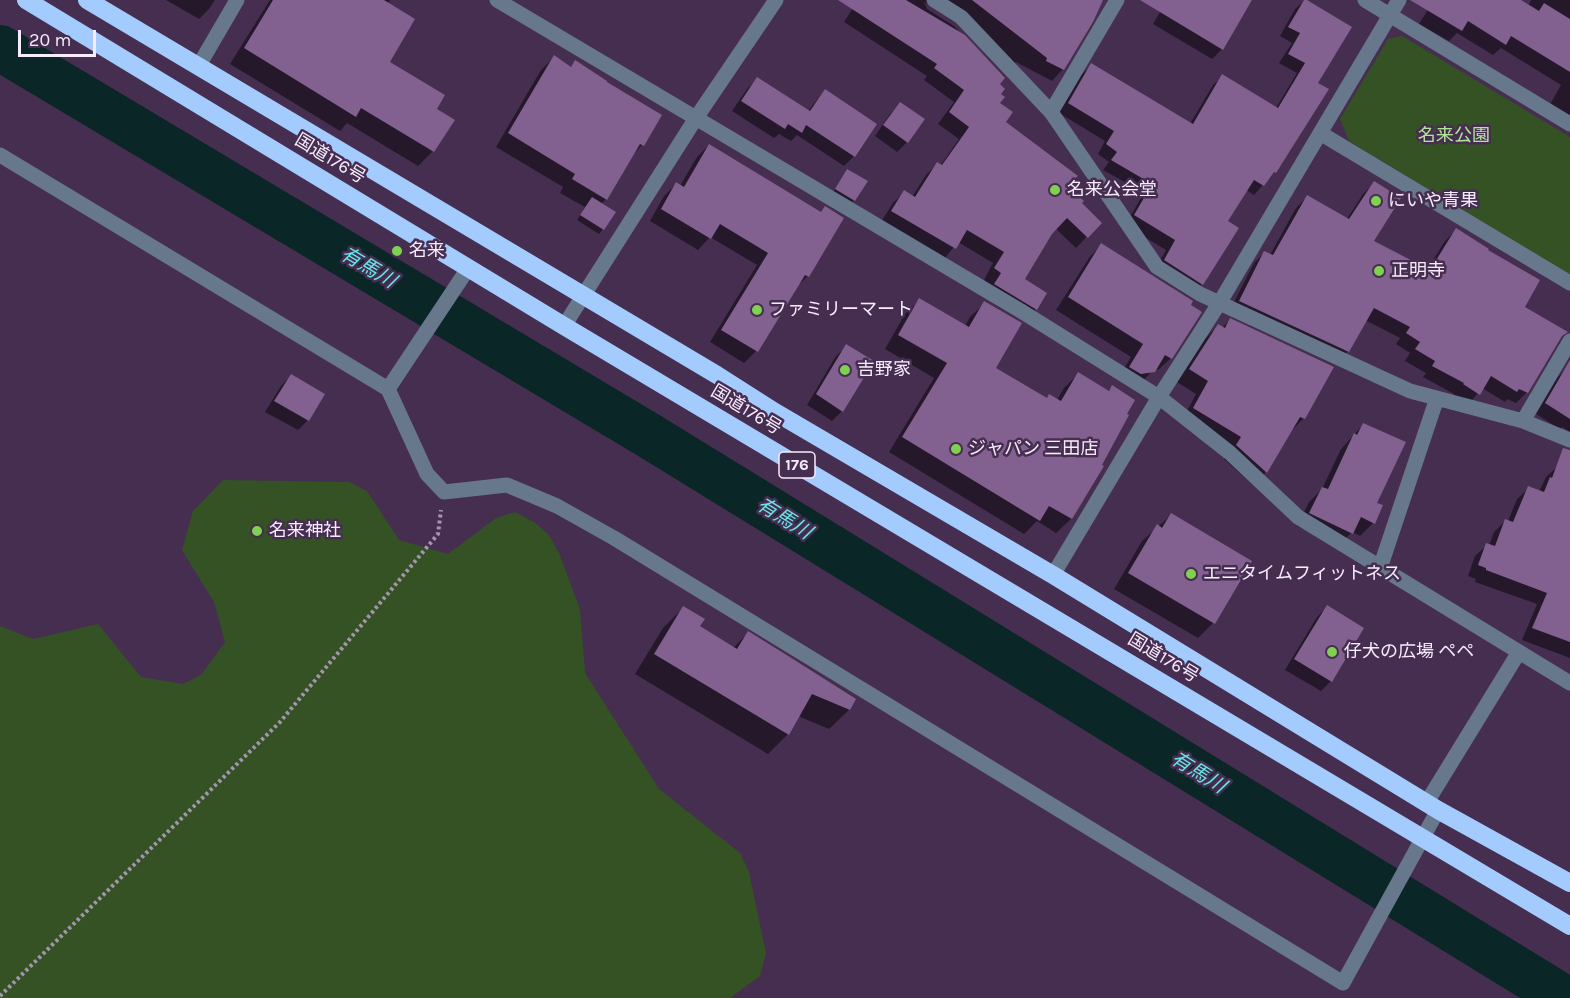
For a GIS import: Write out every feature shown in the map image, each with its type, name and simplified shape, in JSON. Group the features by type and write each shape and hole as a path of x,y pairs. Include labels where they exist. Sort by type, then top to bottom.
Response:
{"highway":[{"name":"国道176号","path":"26,0 564,326 1570,926"},
{"name":"国道176号","path":"87,0 717,375 785,418 1053,575 1432,806 1570,883"}],"street":[{"path":"198,67 237,0"},
{"path":"496,0 1021,311 1159,397 1230,453 1298,517 1570,683"},
{"path":"564,326 696,118 776,0"},
{"path":"934,0 961,17 1051,112 1157,267 1200,294 1410,391 1523,421 1570,440"},
{"path":"1051,112 1117,0"},
{"path":"1365,0 1570,124"},
{"path":"1053,575 1159,397 1220,302 1399,0"},
{"path":"1320,133 1570,283"},
{"path":"0,155 388,389 428,474 444,492 507,485 557,506 624,544 1343,983 1423,837 1432,806 1519,652"},
{"path":"388,389 469,267"},
{"path":"1523,421 1570,340"},
{"path":"1380,568 1437,398"}],"path":[{"path":"0,996 280,722 438,534 444,492"}],"green space":[{"name":"名来公園","path":"1402,36 1570,137 1570,275 1349,141 1340,119 1388,39"},
{"path":"223,480 349,482 367,491 399,540 448,554 496,518 515,512 534,522 549,535 559,553 580,609 585,673 659,789 740,853 749,872 766,953 760,976 730,998 0,998 0,626 33,639 98,624 141,677 183,684 201,675 225,642 214,602 182,550 193,511"}],"building":[{"path":"273,0 384,0 415,19 390,62 445,95 437,109 455,120 434,152 361,108 356,117 244,48"},
{"path":"838,0 906,0 965,35 1005,78 1000,84 1005,89 1001,94 1005,97 1000,103 1013,112 1006,122 1078,176 1074,179 1087,192 1081,198 1084,201 1082,203 1102,223 1088,238 1067,218 1052,234 1025,279 1047,293 1037,310 994,284 1001,273 994,268 1004,252 967,230 956,249 891,211 904,190 915,197 937,162 942,165 969,127 949,112 964,90 934,68 937,64"},
{"path":"972,0 1103,0 1093,22 1064,70 1046,61 1047,58"},
{"path":"1140,0 1252,0 1223,50"},
{"path":"1304,0 1352,27 1318,83 1329,89 1276,173 1274,172 1264,186 1254,180 1228,221 1239,228 1203,285 1164,260 1175,240 1134,215 1152,184 1111,160 1117,152 1106,144 1114,131 1068,103 1091,63 1193,124 1222,74 1278,108 1305,63 1288,54 1300,33 1288,27"},
{"path":"1410,0 1521,0 1539,11 1544,3 1570,19 1570,72 1511,36 1506,45 1468,21 1462,31"},
{"path":"554,55 571,67 575,60 662,115 644,146 640,144 607,200 572,179 575,174 508,133"},
{"path":"757,77 810,111 825,89 877,124 855,157 806,125 802,133 788,124 785,129 741,101"},
{"path":"900,102 925,119 908,143 883,125"},
{"path":"709,144 821,212 825,206 844,218 809,277 805,275 758,352 721,330 768,253 720,224 711,239 661,209 676,182 684,187"},
{"path":"847,169 868,181 855,201 835,189"},
{"path":"1374,181 1401,198 1374,241 1430,270 1456,228 1488,250 1540,280 1525,307 1568,332 1562,336 1528,393 1519,389 1517,392 1491,376 1480,395 1464,383 1432,366 1435,361 1415,349 1420,342 1406,333 1410,327 1374,308 1349,352 1239,301 1264,251 1273,255 1307,195 1349,219"},
{"path":"592,197 616,212 604,230 580,215"},
{"path":"1101,243 1193,301 1191,305 1202,312 1172,359 1165,355 1155,372 1141,374 1129,367 1143,344 1068,297"},
{"path":"919,298 969,327 984,301 1022,323 996,368 1047,398 1049,394 1061,401 1078,372 1109,391 1112,385 1135,400 1102,465 1104,466 1072,519 1049,506 1040,521 902,437 947,363 898,335"},
{"path":"1230,318 1334,367 1305,419 1300,417 1267,473 1236,445 1241,437 1193,408 1208,381 1189,369 1218,324 1225,328"},
{"path":"846,344 874,361 843,412 816,394"},
{"path":"1570,360 1570,419 1545,403"},
{"path":"291,374 325,394 309,421 274,401"},
{"path":"1363,423 1406,442 1377,503 1383,505 1375,524 1361,517 1353,534 1309,513 1322,487 1328,489 1354,433 1357,435"},
{"path":"1563,448 1570,450 1570,642 1532,628 1547,593 1478,565 1486,543 1495,546 1505,519 1513,522 1528,486 1544,492"},
{"path":"1171,513 1252,561 1215,624 1128,573 1157,524 1162,528"},
{"path":"1327,605 1364,628 1332,682 1294,659"},
{"path":"683,606 705,619 700,626 737,649 748,631 793,659 856,699 850,710 812,694 789,735 654,654"}],"waterway":[{"name":"有馬川","path":"0,48 648,435 1564,998"}],"place":[{"name":"名来公会堂","path":"1055,190"},
{"name":"にいや青果","path":"1376,201"},
{"name":"名来","path":"397,251"},
{"name":"正明寺","path":"1379,271"},
{"name":"ファミリーマート","path":"757,310"},
{"name":"吉野家","path":"845,370"},
{"name":"ジャパン 三田店","path":"956,449"},
{"name":"名来神社","path":"257,531"},
{"name":"エニタイムフィットネス","path":"1191,574"},
{"name":"仔犬の広場 ペペ","path":"1332,652"}]}
